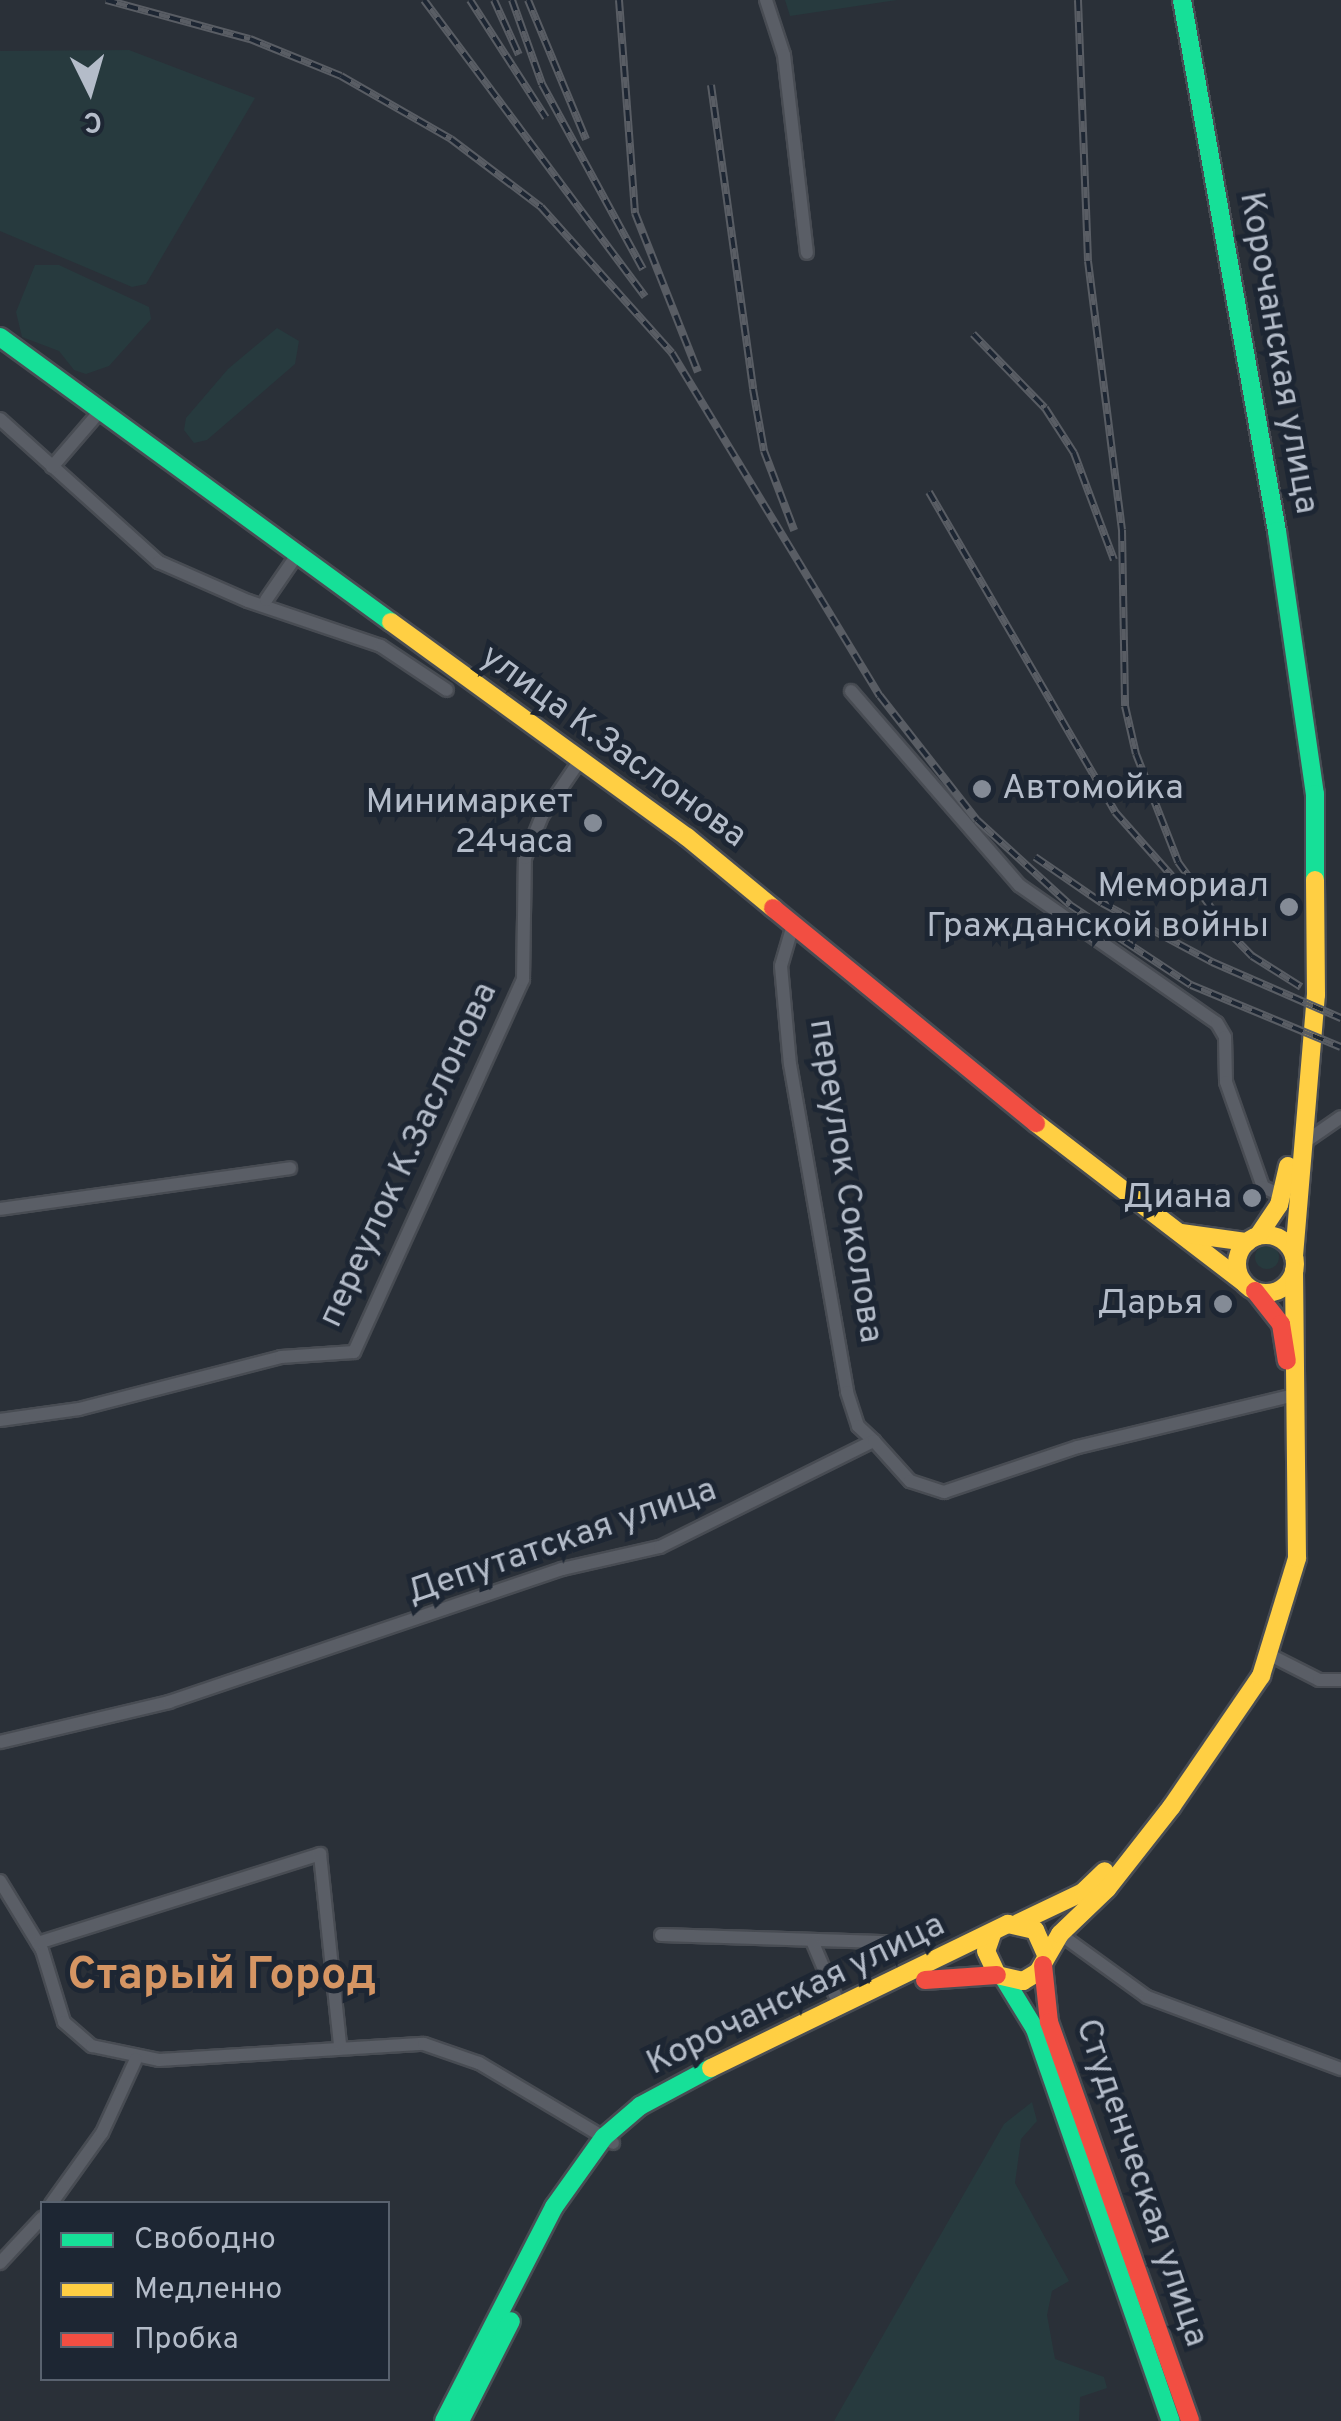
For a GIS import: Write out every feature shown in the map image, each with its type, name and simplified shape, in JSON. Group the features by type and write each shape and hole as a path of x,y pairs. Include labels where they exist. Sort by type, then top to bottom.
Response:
{"main road":[{"name":"Корочанская улица","path":"1174,0 1268,534 1306,796 1306,1003 1283,1196 1252,1239"},
{"name":"Корочанская улица","path":"1044,1960 1060,1934 1106,1889 1172,1806 1248,1700 1270,1654 1297,1558 1294,1263 1316,995 1316,794 1273,511 1182,0"},
{"name":"улица К.Заслонова","path":"0,337 299,552 429,663 580,760 1249,1286"},
{"name":"улица К.Заслонова","path":"1172,1229 1218,1243 1252,1239"},
{"path":"1018,1922 1035,1930 1044,1960 1023,1981 1001,1978 986,1952 992,1934 1096,1881 1252,1670 1271,1630 1287,1559 1285,1335 1249,1286 1237,1261 1252,1239 1280,1239 1294,1263 1280,1290 1249,1286"},
{"name":"Корочанская улица","path":"444,2421 554,2207 608,2140 669,2090 992,1934"},
{"name":"Студенческая улица","path":"1044,1960 1057,2049 1190,2421"},
{"name":"Корочанская улица","path":"460,2421 564,2212 608,2140 758,2053 935,1976 1001,1978"},
{"name":"Студенческая улица","path":"1001,1978 1035,2028 1171,2421"}],"street":[{"path":"766,0 784,55 807,253"},
{"path":"52,467 101,410"},
{"path":"0,419 159,562 248,601 429,663 447,690"},
{"path":"266,600 299,552"},
{"path":"851,691 1019,885 1216,1023 1225,1037 1226,1082 1263,1187 1283,1196"},
{"name":"переулок К.Заслонова","path":"0,1420 80,1408 281,1358 354,1352 524,980 525,858 542,816 580,760"},
{"name":"переулок Соколова","path":"793,925 781,966 790,1064 847,1392 858,1426 874,1441"},
{"path":"1302,1144 1341,1118"},
{"path":"0,1209 290,1168"},
{"path":"874,1441 910,1481 944,1492 1078,1446 1287,1397"},
{"name":"Депутатская улица","path":"0,1742 170,1702 562,1568 660,1547 874,1441"},
{"path":"1270,1654 1319,1680 1341,1680"},
{"path":"38,1942 320,1854 340,2045"},
{"path":"0,1881 38,1942 64,2022 92,2046 136,2059 340,2045 424,2044 479,2063 608,2140"},
{"path":"1060,1934 1147,1996 1341,2069"},
{"path":"661,1935 813,1943 889,1942"},
{"path":"813,1943 840,2008"},
{"path":"53,2201 102,2133 136,2059"},
{"path":"0,2262 40,2220"},
{"path":"27,2234 40,2243"}],"green space":[{"path":"785,0 897,0 790,16"},
{"path":"129,50 255,98 146,284 132,287 0,231 0,51"},
{"path":"35,265 59,265 149,307 151,319 109,366 86,374 74,370 59,351 22,337 16,312"},
{"path":"277,328 299,341 295,364 207,440 194,443 184,430 186,418 228,369"},
{"path":"1267,1245 1279,1257 1267,1269 1255,1257"},
{"path":"1032,2102 1037,2121 1021,2139 1015,2183 1069,2281 1052,2291 1047,2315 1055,2359 1104,2377 1107,2388 1080,2397 1079,2421 834,2421 1004,2124"}],"railway":[{"path":"106,0 250,39 341,76 451,139 541,207 672,353 880,696 977,820 1070,905 1191,985 1341,1047"},
{"path":"424,0 645,297"},
{"path":"470,0 546,118"},
{"path":"494,0 519,55"},
{"path":"512,0 542,84 643,269"},
{"path":"528,0 586,139"},
{"path":"619,0 635,213 698,372"},
{"path":"1078,0 1088,261 1122,530 1125,706 1136,754 1178,862 1225,927"},
{"path":"711,85 764,451 794,530"},
{"path":"973,334 1045,408 1074,453 1114,560"},
{"path":"929,492 1115,812 1186,892"},
{"path":"1035,857 1102,903 1212,962 1341,1018"},
{"path":"1216,919 1252,956 1301,987"}],"traffic: fast":[{"path":"1182,0 1277,531 1315,794 1315,880"},
{"path":"0,337 391,622"},
{"path":"1005,1980 1035,2029 1171,2421"},
{"path":"444,2421 554,2207 604,2137 640,2106 711,2068"},
{"path":"460,2421 511,2321"}],"traffic: slow":[{"path":"391,622 687,837 773,908"},
{"path":"1294,1256 1316,995 1315,880"},
{"path":"1036,1123 1242,1281"},
{"path":"1258,1236 1279,1205 1288,1166"},
{"path":"1181,1233 1247,1242"},
{"path":"1266,1235 1287,1243 1295,1264 1287,1285 1266,1293 1245,1285 1237,1264 1245,1243 1266,1235"},
{"path":"992,1934 986,1951 997,1975 1023,1981 1038,1972 1060,1934 1107,1889 1172,1806 1261,1676 1297,1558 1294,1271"},
{"path":"1018,1923 1083,1892 1105,1871"},
{"path":"711,2068 1008,1924 1035,1930 1046,1955"}],"traffic: jam":[{"path":"773,908 1036,1123"},
{"path":"1255,1291 1281,1324 1287,1361"},
{"path":"1043,1965 1049,2022 1190,2421"},
{"path":"925,1980 997,1975"}],"place":[{"name":"Автомойка","path":"982,789"},
{"name":"Минимаркет 24часа","path":"593,823"},
{"name":"Мемориал Гражданской войны","path":"1289,907"},
{"name":"Диана","path":"1252,1198"},
{"name":"Дарья","path":"1223,1304"}],"district":[{"name":"Старый Город","path":"222,1977"}]}
